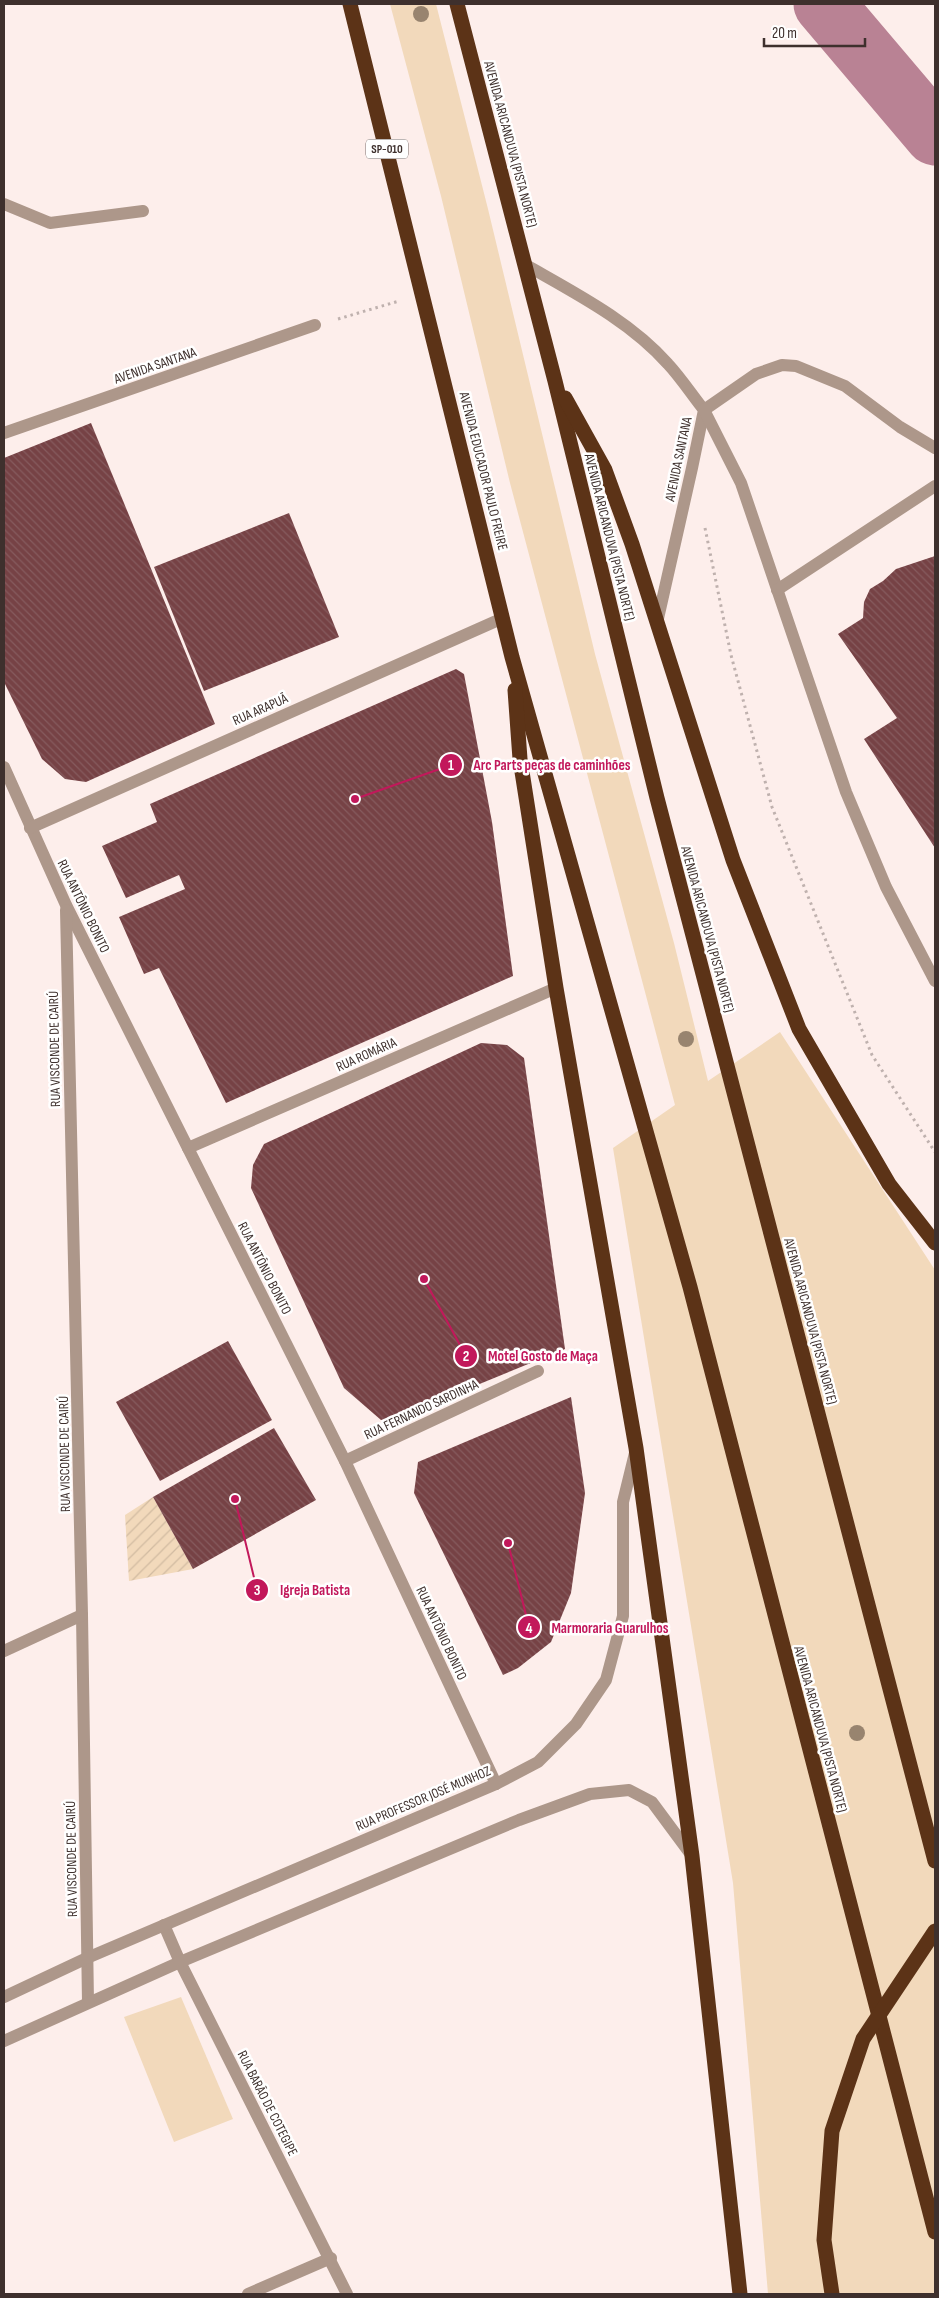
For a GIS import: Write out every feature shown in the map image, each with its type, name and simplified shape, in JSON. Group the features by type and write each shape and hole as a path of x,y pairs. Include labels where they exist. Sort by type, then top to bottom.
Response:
{"highway":[{"name":"SP-010","path":"350,4 424,294"},
{"name":"AVENIDA ARICANDUVA (PISTA NORTE)","path":"457,4 556,381 657,798 935,1861"},
{"name":"AVENIDA EDUCADOR PAULO FREIRE","path":"424,294 512,657"},
{"path":"556,381 605,470 632,544 656,624 734,860 799,1029 889,1184 935,1243"},
{"name":"AVENIDA ARICANDUVA (PISTA NORTE)","path":"512,657 690,1288 935,2232"},
{"path":"512,657 520,759 556,988 636,1448 692,1856 740,2294"},
{"path":"832,2294 824,2240 832,2131 863,2040 935,1931"}],"street":[{"path":"4,204 50,223 143,211"},
{"name":"AVENIDA SANTANA","path":"526,265 591,303 626,327 668,363 704,410 656,624"},
{"name":"AVENIDA SANTANA","path":"4,433 315,325"},
{"path":"935,448 900,427 845,386 796,366 782,365 756,374 704,410 741,484 846,792 886,886 935,981"},
{"path":"777,590 935,486"},
{"name":"RUA ARAPUÃ","path":"30,828 503,618"},
{"name":"RUA ANTÔNIO BONITO","path":"4,768 66,905 345,1461 496,1784"},
{"name":"RUA VISCONDE DE CAIRÚ","path":"66,905 82,1615 88,2002"},
{"name":"RUA ROMÁRIA","path":"188,1148 556,988"},
{"name":"RUA FERNANDO SARDINHA","path":"345,1461 538,1371"},
{"name":"RUA PROFESSOR JOSÉ MUNHOZ","path":"4,1996 164,1924 496,1784 538,1762 576,1724 606,1680 623,1616 623,1502 636,1448"},
{"path":"4,1651 82,1615"},
{"path":"4,2041 180,1962 519,1820 590,1794 629,1790 652,1802 692,1856"},
{"name":"RUA BARÃO DE COTEGIPE","path":"164,1924 180,1962 347,2294"},
{"path":"248,2294 330,2258"}],"path":[{"path":"315,325 424,294"},
{"path":"704,524 732,655 772,807 872,1055 935,1152"}],"shaded area":[{"path":"390,4 436,4 488,209 595,654 674,943 708,1081 780,1032 935,1270 935,2294 768,2294 733,1883 613,1148 675,1105 510,483 441,196"},
{"path":"153,1497 193,1569 129,1581 125,1515"},
{"path":"181,1997 233,2119 174,2142 124,2017"}],"building":[{"path":"91,423 215,724 86,782 65,779 42,759 4,682 4,458"},
{"path":"289,513 339,637 204,691 154,567"},
{"path":"935,556 935,848 864,739 897,718 838,634 863,618 864,602 870,589 883,581 896,569"},
{"path":"456,669 464,674 492,822 513,976 226,1103 159,968 144,974 119,917 185,889 179,875 126,898 102,846 157,822 150,804"},
{"path":"481,1043 507,1045 524,1058 565,1349 404,1415 381,1420 344,1388 251,1188 253,1165 264,1144"},
{"path":"228,1341 272,1420 160,1481 116,1402"},
{"path":"571,1397 585,1493 571,1593 551,1642 518,1668 503,1675 414,1493 418,1462"},
{"path":"274,1428 316,1500 193,1569 153,1497"}],"waterway":[{"path":"824,4 935,135"}],"place":[{"name":"Arc Parts peças de caminhões","path":"355,799"},
{"name":"Motel Gosto de Maça","path":"424,1279"},
{"name":"Igreja Batista","path":"235,1499"},
{"name":"Marmoraria Guarulhos","path":"508,1543"}]}
